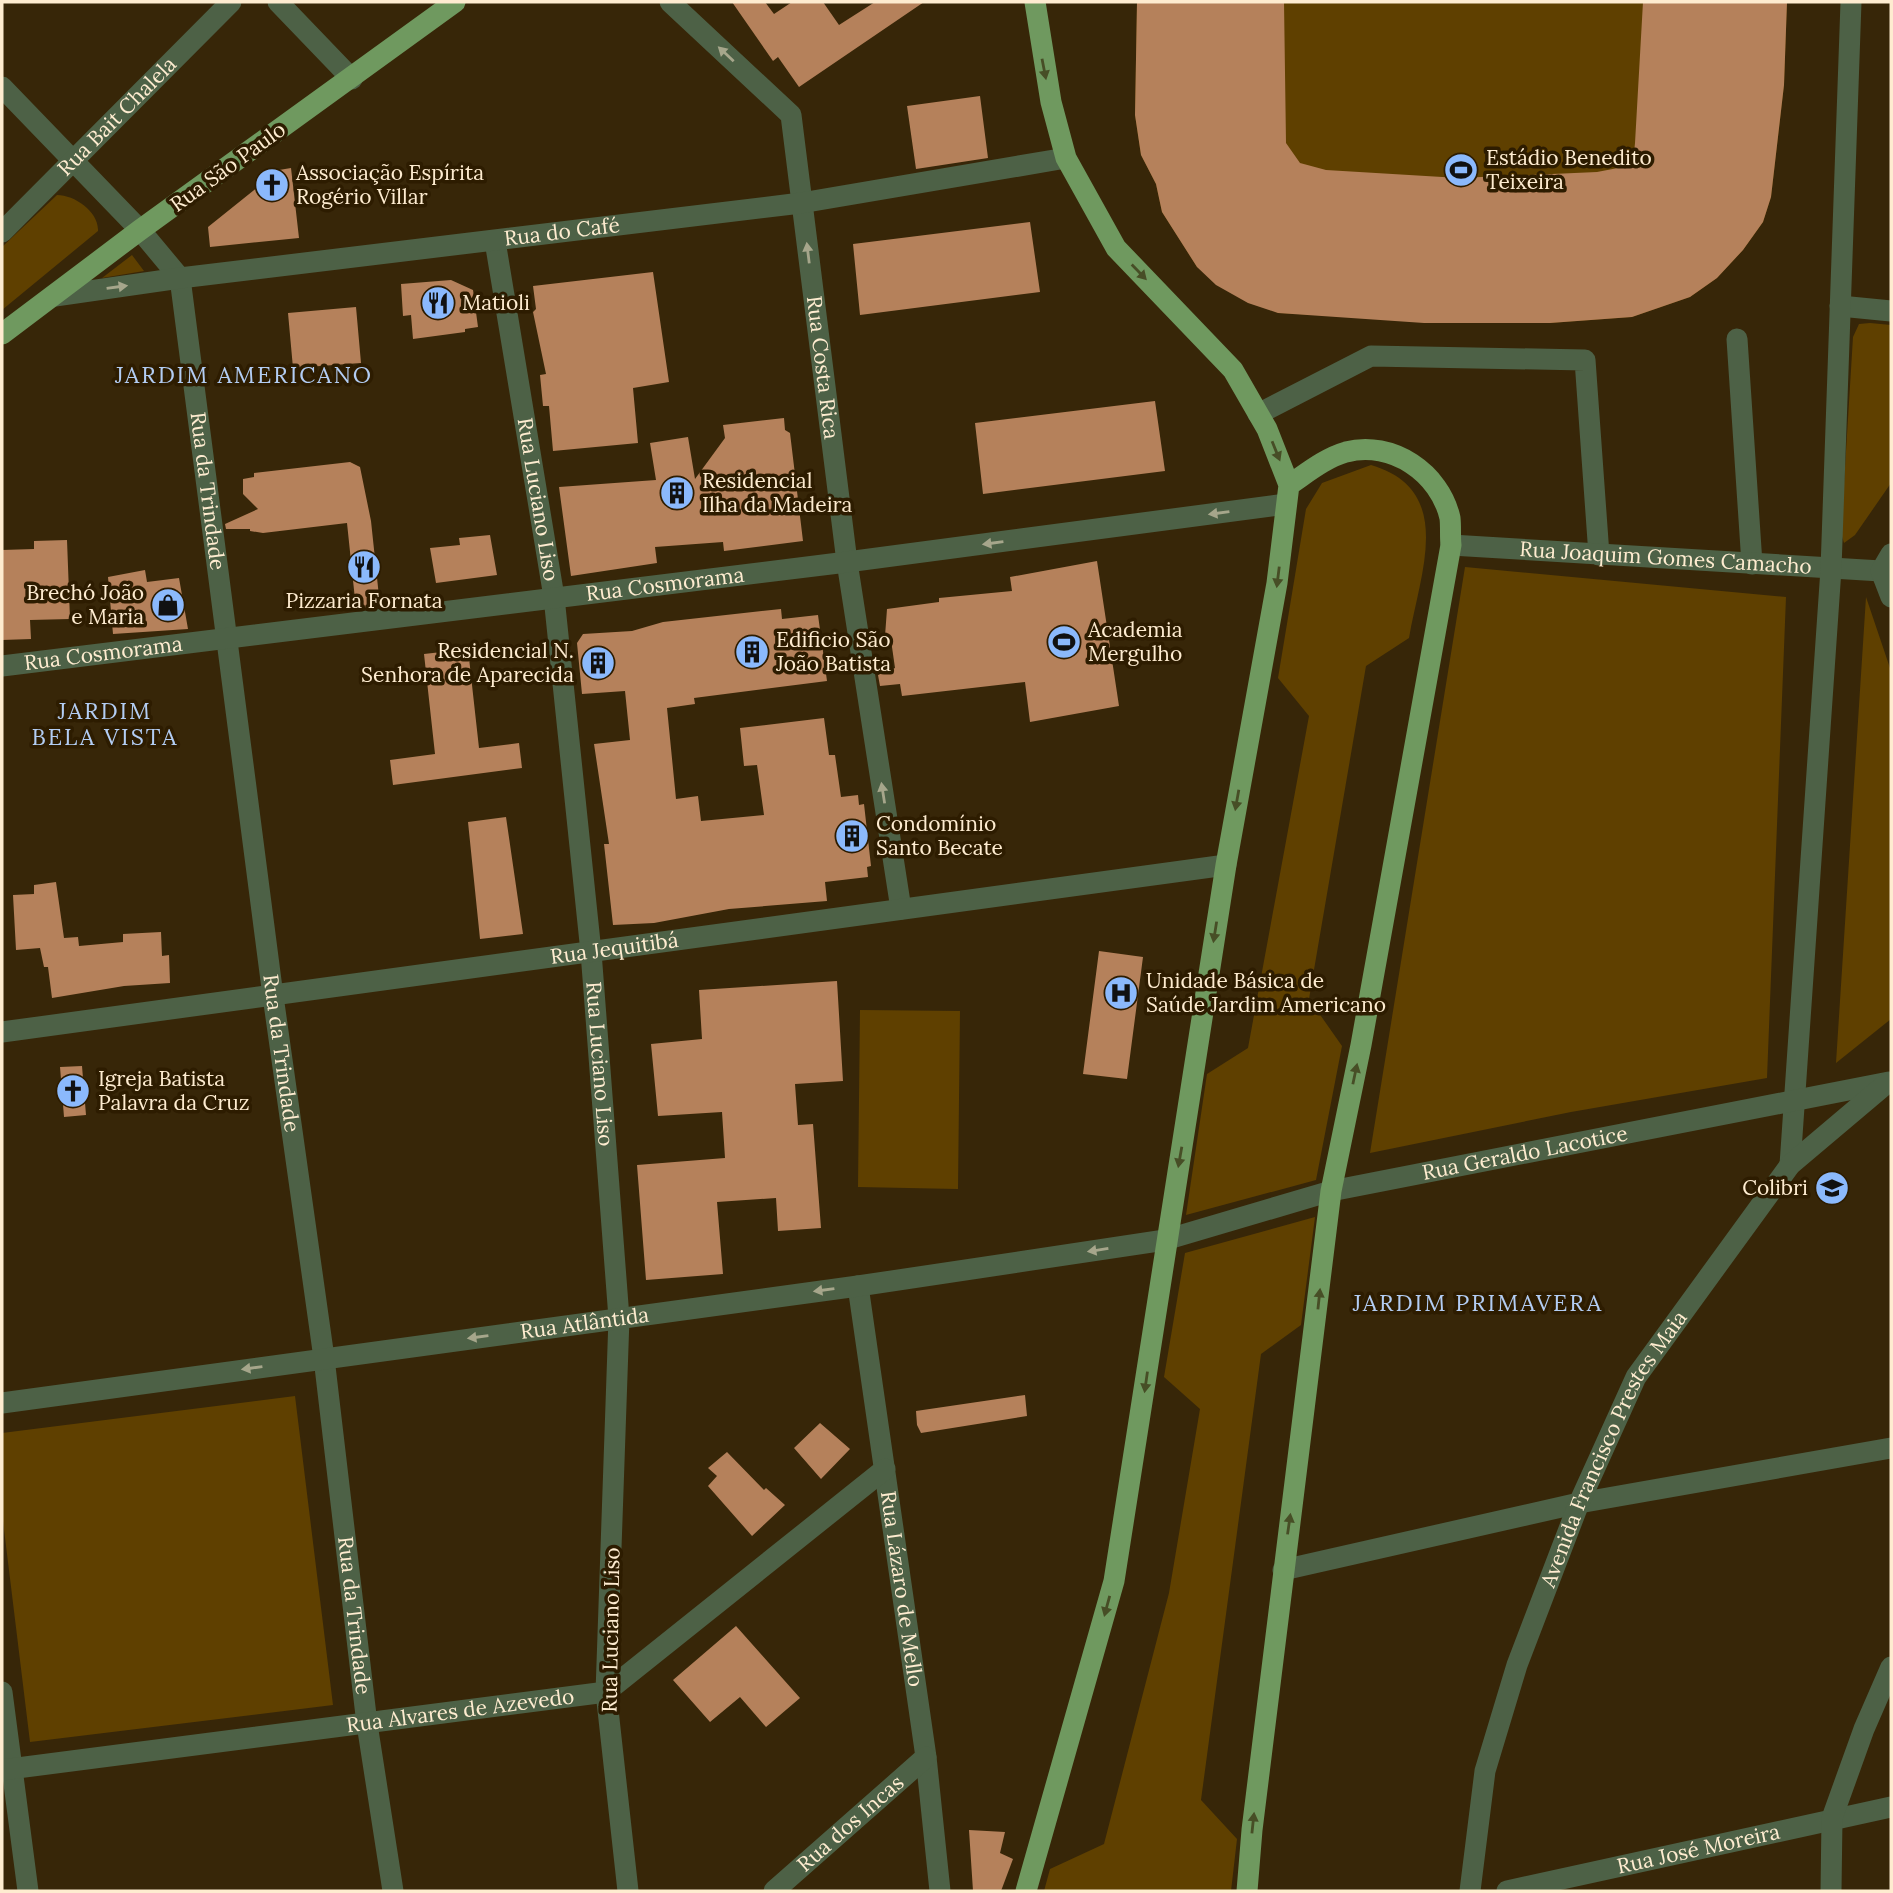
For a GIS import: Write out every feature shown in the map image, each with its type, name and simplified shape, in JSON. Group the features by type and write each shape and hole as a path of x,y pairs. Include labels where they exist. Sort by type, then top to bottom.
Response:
{"main road":[{"name":"Rua São Paulo","path":"2,334 140,230 455,2"},
{"path":"1026,1891 1114,1581 1165,1240 1226,865 1277,583 1288,494 1258,414 1233,370 1116,248 1066,158 1051,102 1035,2"},
{"path":"1247,1891 1283,1570 1331,1191 1361,1045 1451,545 1450,518 1439,490 1425,473 1404,458 1376,450 1347,452 1322,462 1288,494"}],"street":[{"name":"Rua Bait Chalela","path":"2,232 231,2"},
{"path":"278,2 352,79"},
{"name":"Rua Costa Rica","path":"670,2 791,115 848,562 901,909"},
{"path":"1790,1165 1831,569 1851,2"},
{"path":"2,87 75,159 180,278"},
{"name":"Rua do Café","path":"55,296 180,278 801,202 1066,158"},
{"name":"Rua Luciano Liso","path":"495,241 554,597 591,952 619,1318 606,1692 628,1891"},
{"name":"Rua da Trindade","path":"180,278 273,996 324,1358 367,1724 393,1891"},
{"path":"1840,306 1891,311"},
{"path":"1737,339 1752,564"},
{"path":"1258,414 1371,356 1585,360 1599,555"},
{"name":"Rua Cosmorama","path":"2,666 848,562 1288,494"},
{"name":"Rua Joaquim Gomes Camacho","path":"1451,545 1831,569 1886,562"},
{"path":"1886,562 1891,597"},
{"name":"Rua Jequitibá","path":"2,1032 1226,865"},
{"name":"Rua Geraldo Lacotice","path":"1165,1240 1331,1191 1890,1081"},
{"name":"Avenida Francisco Prestes Maia","path":"1470,1891 1485,1771 1517,1665 1579,1503 1636,1377 1790,1165 1890,1081"},
{"name":"Rua Atlântida","path":"2,1403 858,1286 1165,1240"},
{"name":"Rua Lázaro de Mello","path":"858,1286 926,1757 940,1891"},
{"path":"1283,1570 1579,1503 1891,1448"},
{"path":"606,1692 885,1469"},
{"path":"1831,1891 1832,1818 1864,1729 1891,1667"},
{"path":"2,1692 7,1769 28,1891"},
{"name":"Rua Alvares de Azevedo","path":"7,1769 606,1692"},
{"name":"Rua dos Incas","path":"774,1891 926,1757"},
{"name":"Rua José Moreira","path":"1507,1891 1891,1807"}],"shaded area":[{"name":"Estádio Benedito Teixeira","path":"1137,2 1787,2 1784,85 1771,197 1763,222 1743,250 1717,278 1690,297 1632,317 1550,323 1477,323 1278,313 1197,267 1162,212 1156,184 1141,155 1135,115"},
{"path":"57,195 71,198 85,206 95,217 98,231 2,310 2,247"},
{"path":"132,255 144,271 102,278"},
{"path":"1859,324 1891,325 1891,483 1855,535 1844,543 1841,533 1853,337"},
{"path":"1371,465 1397,477 1414,493 1423,514 1426,536 1420,587 1409,638 1366,666 1309,999 1342,1046 1316,1180 1186,1215 1207,1074 1248,1048 1309,716 1278,678 1306,509 1322,483"},
{"path":"1465,567 1786,597 1767,1078 1571,1112 1370,1153"},
{"path":"1866,597 1891,671 1891,1019 1836,1063"},
{"path":"860,1010 960,1011 958,1189 858,1187"},
{"path":"1315,1217 1301,1325 1261,1354 1201,1800 1237,1839 1231,1891 1044,1891 1050,1869 1104,1844 1169,1593 1200,1409 1164,1377 1185,1253"},
{"path":"295,1396 333,1705 30,1742 2,1513 2,1433"}],"building":[{"path":"732,2 765,2 774,14 792,2 823,2 839,25 875,2 924,2 799,87 778,57 773,61"},
{"name":"Estádio Benedito Teixeira","path":"1137,2 1284,2 1286,143 1300,163 1326,170 1459,178 1597,172 1623,167 1634,153 1643,2 1787,2 1784,85 1771,197 1763,222 1743,250 1717,278 1690,297 1632,317 1550,323 1424,323 1278,313 1248,303 1216,285 1197,267 1162,212 1156,184 1141,155 1135,115"},
{"path":"980,96 988,158 916,169 907,106"},
{"path":"291,168 299,238 210,247 208,227 258,187 269,185 268,178 279,170"},
{"path":"1030,222 1040,292 860,315 853,244"},
{"path":"653,272 669,382 633,388 638,443 553,451 549,406 543,406 540,375 546,374 533,312 536,309 533,286"},
{"name":"Matioli","path":"451,280 473,290 478,327 465,329 465,332 413,339 411,315 403,316 401,284"},
{"path":"356,307 361,363 293,368 288,313"},
{"path":"1155,401 1165,471 983,494 975,423"},
{"path":"784,418 785,430 790,433 803,541 724,551 723,542 655,547 657,563 571,576 559,487 656,480 650,443 688,437 695,479 725,438 723,425"},
{"path":"350,462 360,467 371,521 380,606 356,609 347,523 263,533 250,529 226,529 225,524 258,509 243,494 243,479 254,477 254,473"},
{"path":"490,535 497,575 436,583 430,548 460,545 459,538"},
{"path":"67,540 70,619 30,620 31,639 2,640 2,550 34,549 34,541"},
{"path":"1097,561 1119,706 1030,722 1025,682 902,696 900,684 880,686 878,675 895,668 891,640 885,636 887,609 939,602 939,598 1012,591 1010,577"},
{"path":"145,570 147,582 179,578 188,629 113,634 108,577"},
{"path":"781,609 782,619 818,615 827,681 694,698 695,704 667,708 676,799 698,796 701,821 764,815 757,765 744,766 740,728 824,718 829,755 835,755 841,797 858,795 859,805 864,804 871,866 867,867 868,877 825,882 827,901 729,909 654,923 613,925 604,844 609,844 594,744 630,740 625,691 582,694 577,643 583,634 632,631 663,622"},
{"path":"468,649 479,748 519,743 522,768 393,785 390,760 435,754 424,654"},
{"path":"506,817 523,934 480,939 468,822"},
{"path":"56,882 64,938 78,937 79,946 123,942 123,934 161,932 162,956 169,955 170,983 124,986 52,998 48,967 44,967 40,948 16,950 13,895 34,894 34,885"},
{"path":"1099,951 1143,957 1127,1079 1083,1074"},
{"path":"837,981 843,1081 795,1084 798,1125 813,1124 821,1228 778,1231 776,1198 717,1202 723,1274 646,1280 637,1165 725,1158 722,1112 658,1116 651,1044 702,1039 699,990"},
{"name":"Igreja Batista Palavra da Cruz","path":"82,1066 86,1115 64,1117 60,1067"},
{"path":"1025,1395 1027,1416 921,1433 917,1425 916,1411"},
{"path":"820,1423 850,1449 821,1479 794,1448"},
{"path":"727,1452 764,1490 766,1488 785,1505 752,1536 708,1486 717,1476 708,1468"},
{"path":"736,1626 800,1698 766,1727 740,1697 710,1722 673,1680"},
{"path":"969,1830 1005,1832 1000,1853 1013,1859 1001,1891 973,1891"}],"place":[{"name":"Estádio Benedito Teixeira","path":"1461,170"},
{"name":"Associação Espírita Rogério Villar","path":"272,185"},
{"name":"Matioli","path":"438,303"},
{"name":"Residencial Ilha da Madeira","path":"677,493"},
{"name":"Pizzaria Fornata","path":"364,567"},
{"name":"Brechó João e Maria","path":"168,605"},
{"name":"Academia Mergulho","path":"1064,642"},
{"name":"Edificio São João Batista","path":"752,652"},
{"name":"Residencial N. Senhora de Aparecida","path":"598,663"},
{"name":"Condomínio Santo Becate","path":"852,836"},
{"name":"Unidade Básica de Saúde Jardim Americano","path":"1121,993"},
{"name":"Igreja Batista Palavra da Cruz","path":"73,1091"},
{"name":"Colibri","path":"1832,1188"}],"district":[{"name":"JARDIM AMERICANO","path":"244,375"},
{"name":"JARDIM BELA VISTA","path":"105,724"},
{"name":"JARDIM PRIMAVERA","path":"1478,1303"}]}
